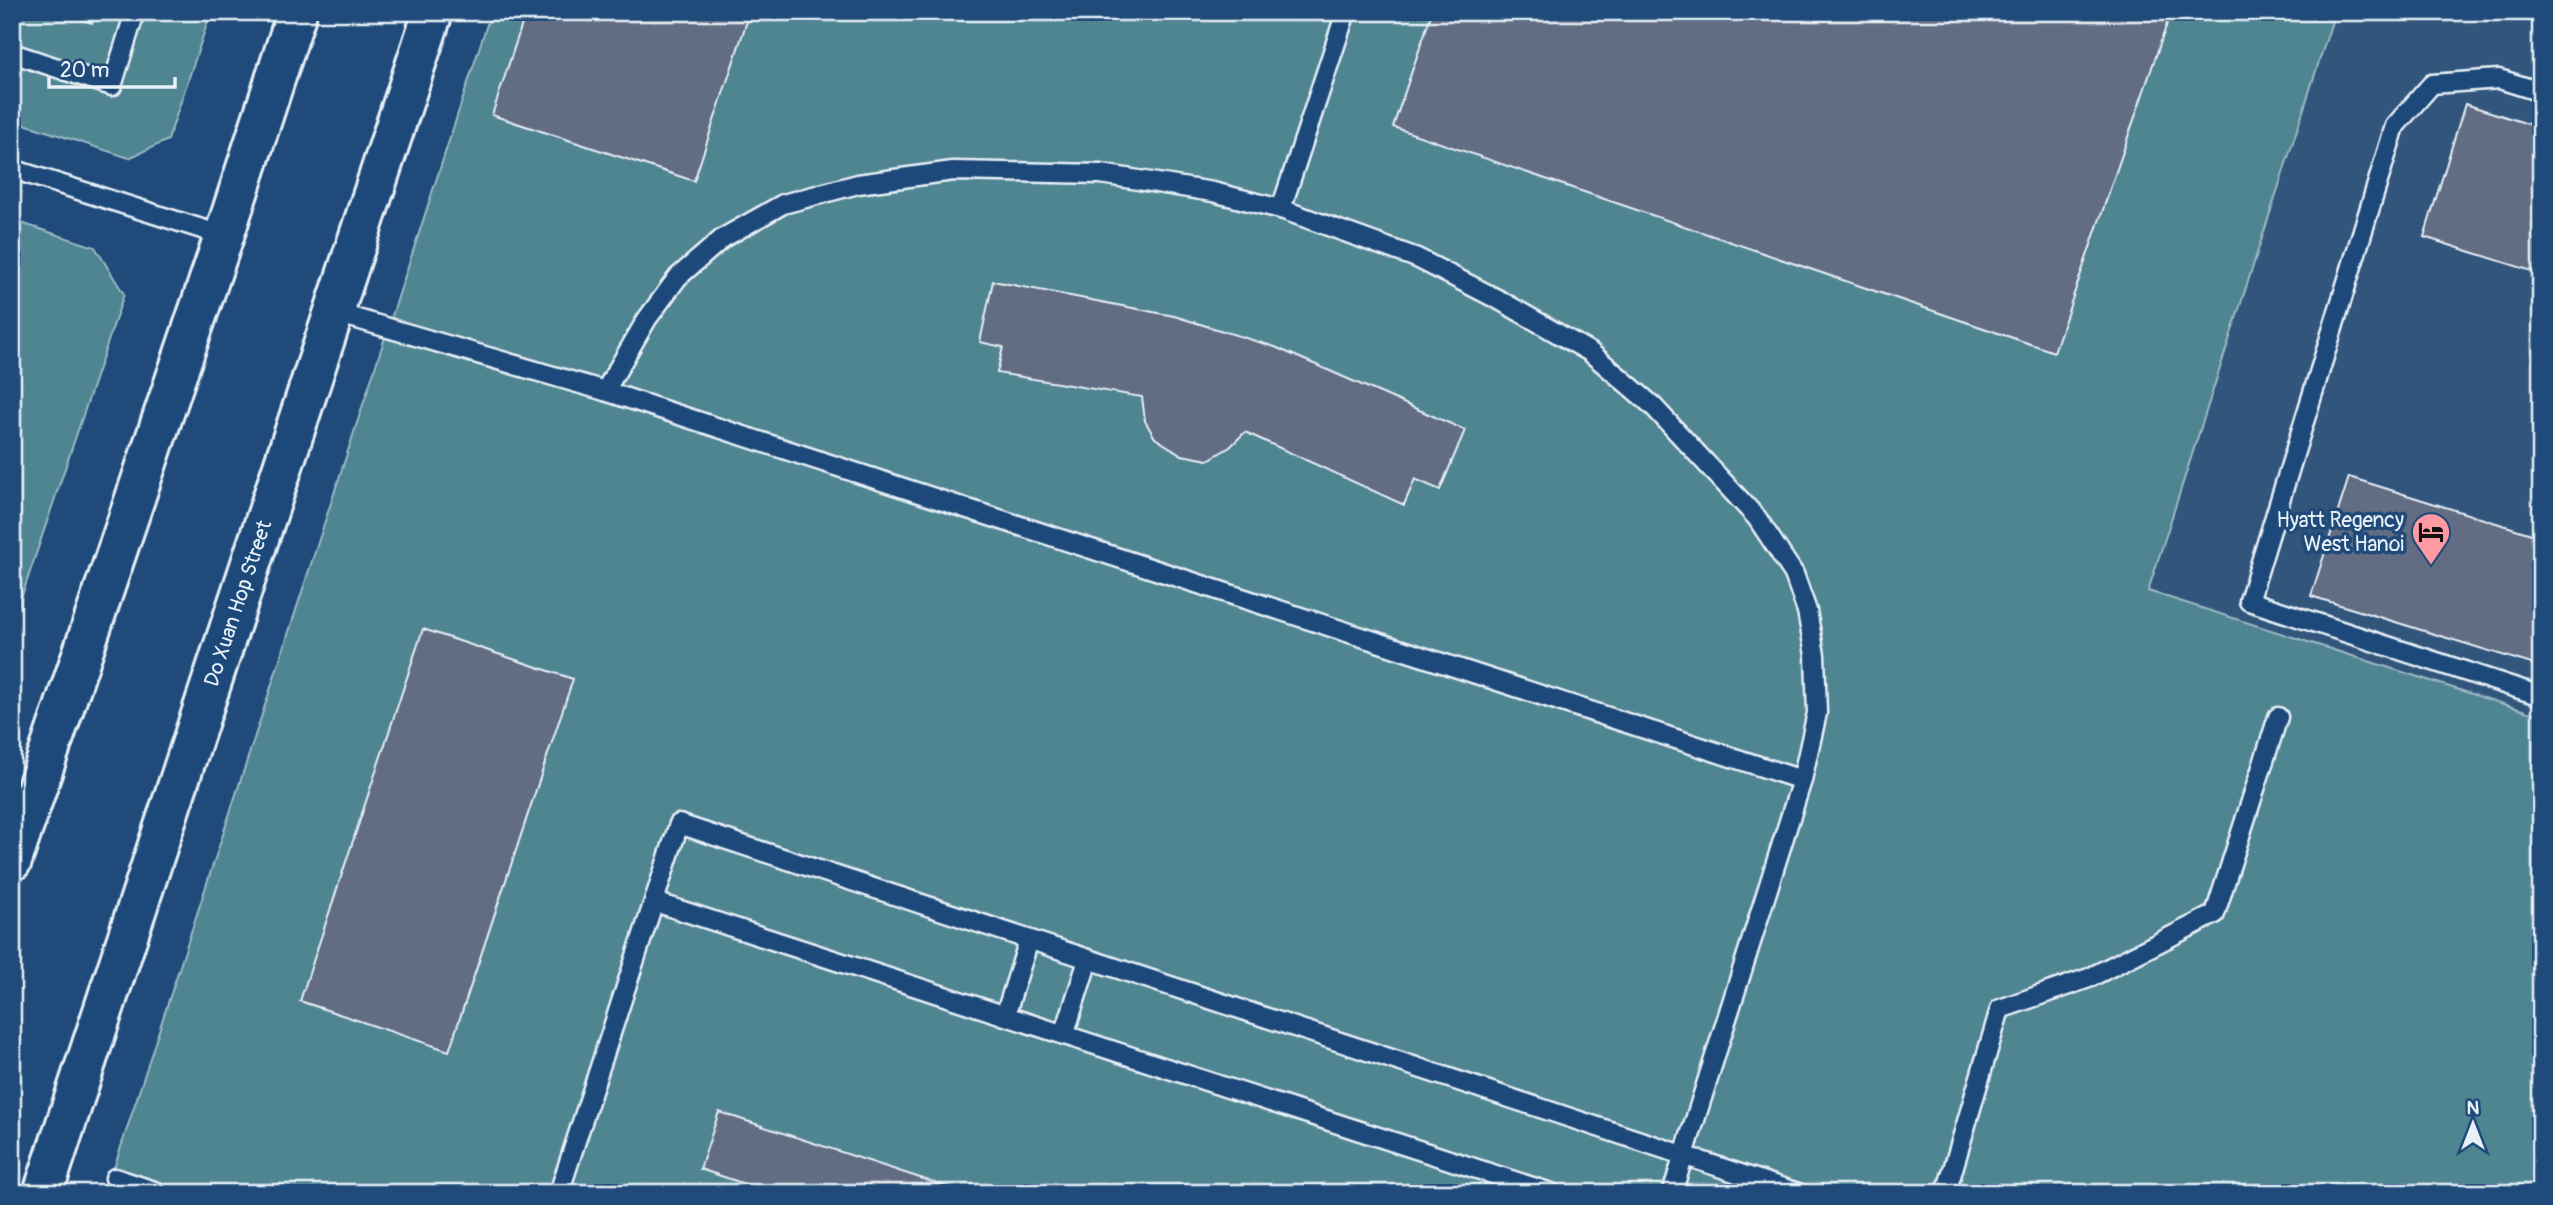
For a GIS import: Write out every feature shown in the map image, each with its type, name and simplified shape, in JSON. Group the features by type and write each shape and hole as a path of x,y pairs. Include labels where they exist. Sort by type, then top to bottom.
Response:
{"street":[{"path":"12,861 297,12"},
{"name":"Do Xuan Hop Street","path":"43,1193 433,12"}],"lane":[{"path":"12,53 112,86 135,12"},
{"path":"1281,209 1346,12"},
{"path":"2541,92 2499,79 2432,84 2395,126 2249,601 2541,696"},
{"path":"12,169 224,236"},
{"path":"605,391 647,320 678,277 723,239 783,204 858,184 953,171 1101,174 1213,192 1281,209 1418,258 1590,352 1653,406 1757,518 1794,574 1807,611 1815,655 1817,713 1802,779 1672,1193"},
{"path":"333,312 605,391 1802,779"},
{"path":"1946,1193 2000,1009 2089,978 2215,914 2278,717"},
{"path":"559,1193 680,824 1798,1193"},
{"path":"654,902 1551,1193"},
{"path":"1005,1016 1030,940"},
{"path":"1064,1035 1088,960"},
{"path":"115,1178 160,1193"}],"shaded area":[{"path":"2335,12 2501,12 2541,25 2541,716 2148,591"}],"green space":[{"path":"12,12 211,12 168,140 129,158 12,120"},
{"path":"491,12 2335,12 2148,591 2541,716 2541,1193 106,1193"},
{"path":"12,220 95,247 124,294 12,625"}],"building":[{"path":"59,12 95,12 92,23"},
{"path":"526,12 750,12 694,181 492,115"},
{"path":"1432,12 2171,12 2054,352 1393,127"},
{"path":"2465,104 2541,128 2541,274 2424,237"},
{"path":"993,281 1174,316 1275,347 1465,430 1440,490 1415,479 1404,505 1245,432 1230,447 1208,460 1182,455 1155,438 1145,421 1142,397 997,373 1003,347 980,342"},
{"name":"Hyatt Regency West Hanoi","path":"2349,477 2541,537 2541,667 2311,596"},
{"path":"423,629 573,679 449,1051 300,1001"},
{"path":"719,1112 966,1193 772,1193 700,1169"}],"place":[{"name":"Hyatt Regency West Hanoi","path":"2431,566"}]}
